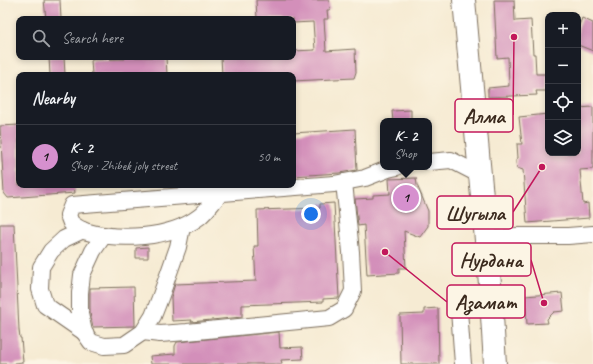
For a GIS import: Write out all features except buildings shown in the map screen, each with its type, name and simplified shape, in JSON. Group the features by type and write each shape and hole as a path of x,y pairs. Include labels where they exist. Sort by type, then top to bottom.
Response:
{"highway":[{"path":"464,0 490,284 495,364"}],"street":[{"path":"432,162 452,160 480,175"},
{"path":"296,187 344,182 365,178 385,170"},
{"path":"143,332 160,334 187,332 329,318 344,309 353,291 351,252 344,182"},
{"path":"220,194 200,216 182,227 162,234 139,236 104,235 83,230 71,223 68,215 72,205 287,188"},
{"path":"83,230 64,239 51,251 41,267 40,289 45,305 84,332 92,342 104,346 124,345 143,332 160,298 178,247 182,227"},
{"path":"486,239 516,236 568,236 593,234"},
{"path":"84,332 80,314 82,275 93,251 104,235"},
{"path":"458,297 463,364"}],"place":[{"name":"Алма","path":"514,37"},
{"name":"Шугыла","path":"542,167"},
{"name":"К- 2","path":"406,198"},
{"name":"Азамат","path":"385,252"},
{"name":"Нурдана","path":"544,303"}]}
